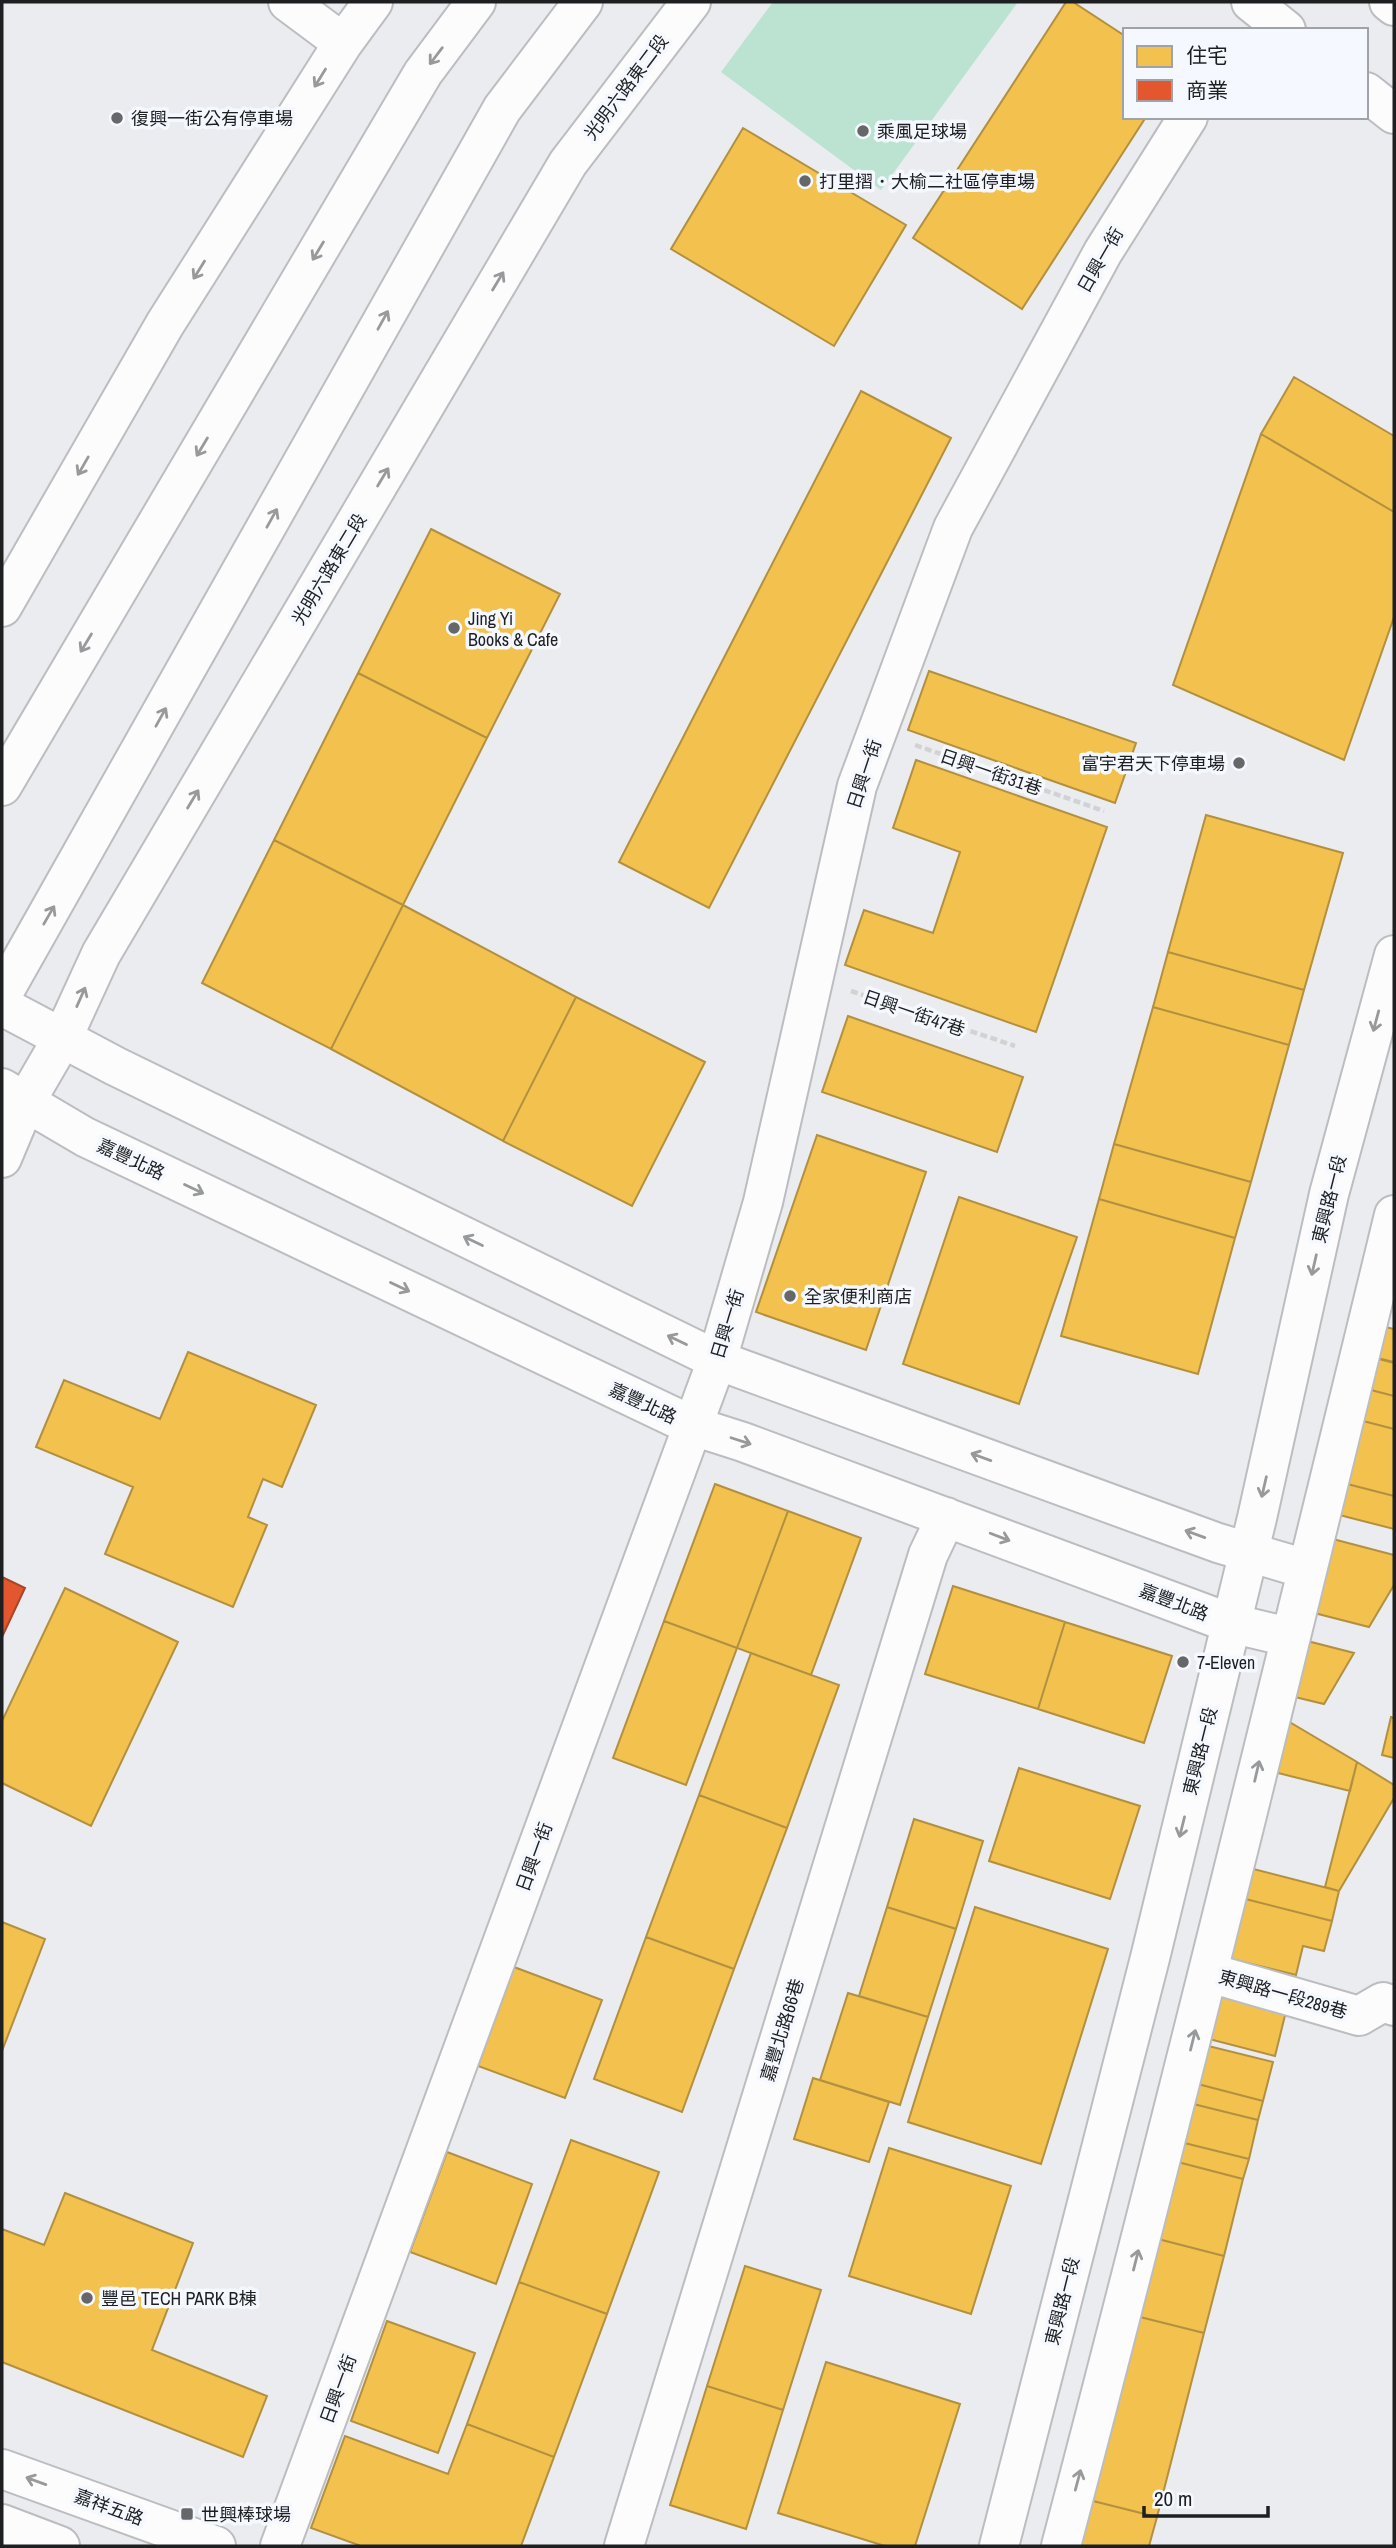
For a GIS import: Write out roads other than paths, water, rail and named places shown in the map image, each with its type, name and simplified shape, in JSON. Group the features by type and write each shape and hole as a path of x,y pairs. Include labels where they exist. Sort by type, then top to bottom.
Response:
{"street":[{"path":"288,2 343,43"},
{"path":"2,607 165,324 343,43 373,2"},
{"path":"2,786 423,73 477,2"},
{"path":"2,995 502,109 583,2"},
{"name":"光明六路東二段","path":"2,1158 14,1094 62,1039 101,954 568,163 691,2"},
{"path":"1389,2 1394,6"},
{"path":"1250,13 1282,28"},
{"path":"1368,94 1394,114"},
{"name":"日興一街","path":"280,2546 717,1360 763,1202 857,786 953,528 1103,252 1187,119"},
{"name":"東興路一段","path":"999,2546 1150,1958 1257,1518 1329,1194 1394,955"},
{"path":"2,1006 62,1039 717,1360 1247,1552 1307,1569"},
{"name":"嘉豐北路","path":"14,1094 85,1137 693,1426 743,1442 1230,1623 1289,1637"},
{"path":"1060,2546 1210,1973 1289,1637 1394,1214"},
{"name":"嘉豐北路66巷","path":"624,2546 928,1555 946,1517"},
{"name":"東興路一段289巷","path":"1210,1973 1359,2016 1383,2002 1394,2006"},
{"name":"嘉祥五路","path":"2,2469 216,2546"},
{"path":"2,2524 60,2546"}],"place":[{"name":"復興一街公有停車場","path":"117,118"},
{"name":"乘風足球場","path":"863,131"},
{"name":"打里摺．大榆二社區停車場","path":"805,181"},
{"name":"Jing Yi Books & Cafe","path":"454,628"},
{"name":"富宇君天下停車場","path":"1239,763"},
{"name":"全家便利商店","path":"790,1296"},
{"name":"7-Eleven","path":"1183,1662"},
{"name":"豐邑 TECH PARK B棟","path":"87,2298"},
{"name":"世興棒球場","path":"187,2514"}]}
